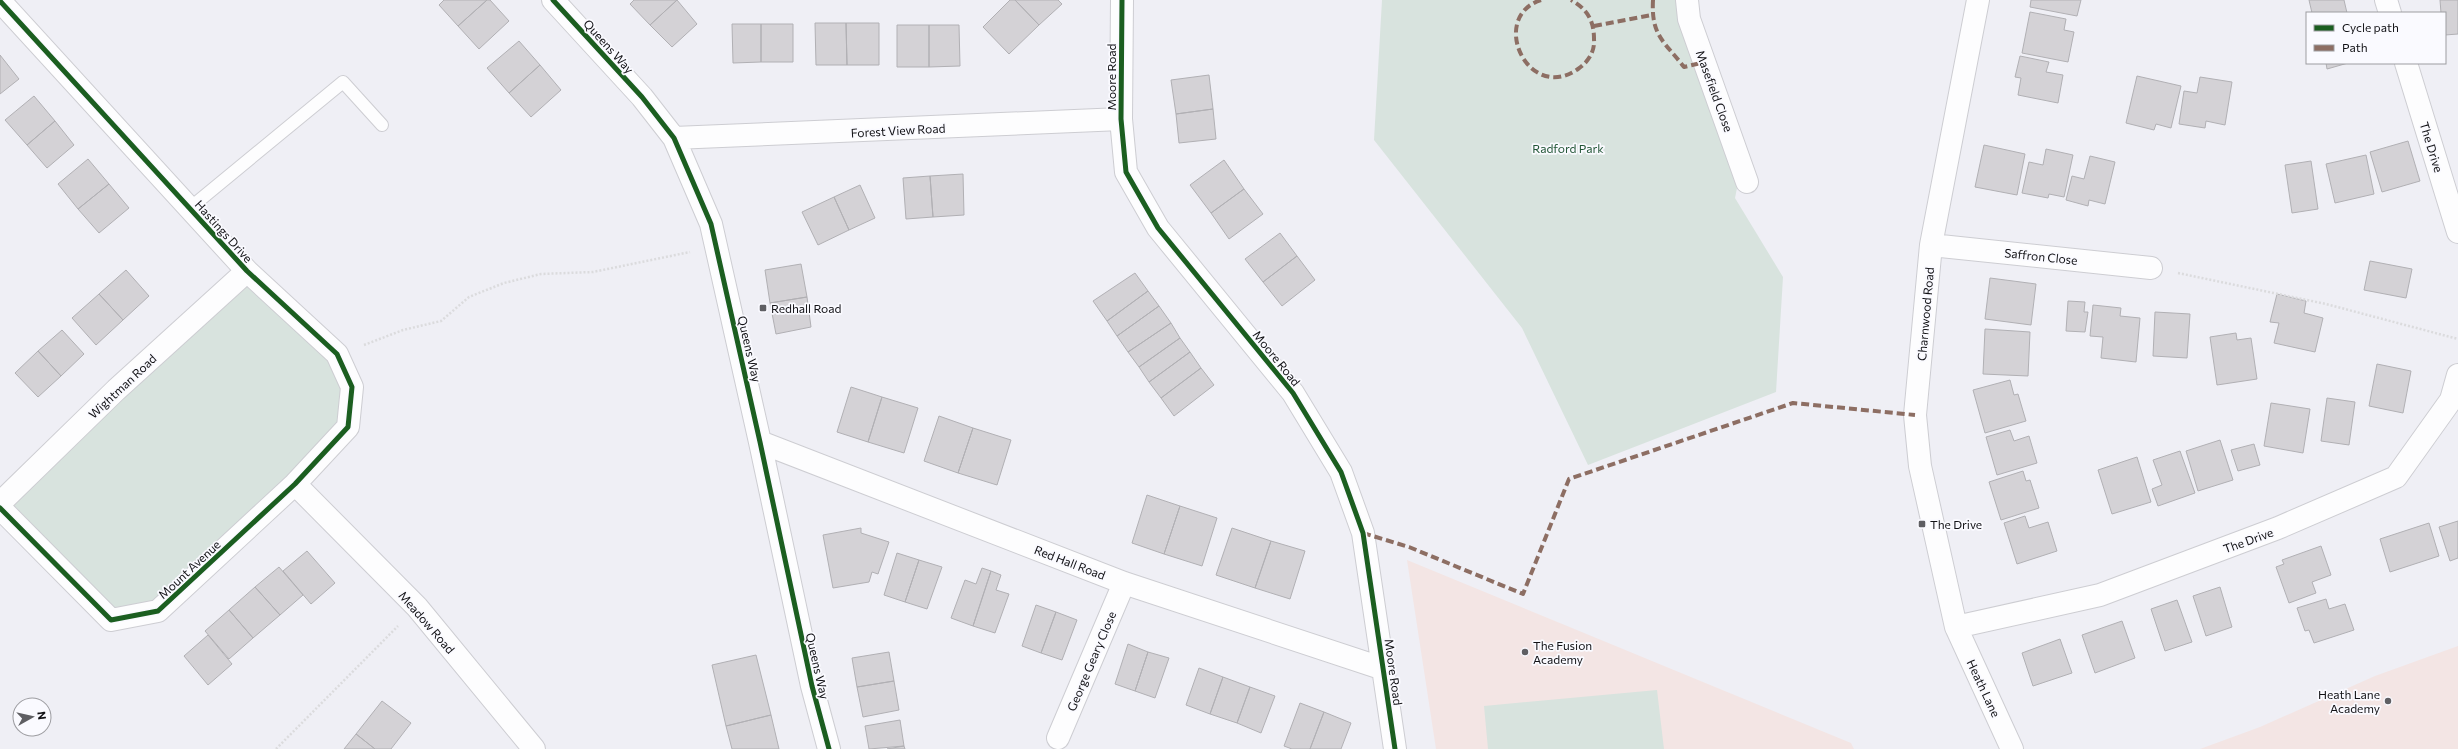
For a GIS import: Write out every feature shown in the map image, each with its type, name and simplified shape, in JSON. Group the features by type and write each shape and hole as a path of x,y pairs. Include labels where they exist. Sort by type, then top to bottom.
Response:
{"street":[{"name":"Queens Way","path":"553,0 642,98 674,138 711,224 760,442 812,686 829,749"},
{"name":"Moore Road","path":"1122,0 1122,119 1126,172 1158,228 1292,393 1341,472 1363,533 1395,749"},
{"name":"Masefield Close","path":"1687,0 1689,20 1747,182"},
{"name":"Charnwood Road","path":"1956,627 1920,466 1915,415 1931,245 1978,0"},
{"path":"2386,0 2390,12"},
{"name":"Hastings Drive","path":"0,1 247,271 337,354 352,387 348,427 295,484"},
{"name":"The Drive","path":"2406,64 2458,232"},
{"name":"Forest View Road","path":"674,138 1122,119"},
{"name":"Saffron Close","path":"1931,245 2151,268"},
{"name":"Wightman Road","path":"0,503 116,390 247,271"},
{"name":"The Drive","path":"1956,627 2100,595 2278,528 2396,477 2451,400 2458,376"},
{"name":"Red Hall Road","path":"760,442 1124,583 1384,669"},
{"name":"Mount Avenue","path":"0,508 111,620 158,611 295,484"},
{"name":"Meadow Road","path":"295,484 417,607 534,749"},
{"name":"George Geary Close","path":"1058,738 1124,583"},
{"name":"Heath Lane","path":"1956,627 2012,749"}],"lane":[{"path":"190,208 343,82 382,125"}],"path":[{"path":"337,354 403,330 441,321 469,297 504,283 541,274 594,272 716,247"},
{"path":"2151,268 2326,304 2458,339"},
{"path":"276,749 417,607"}],"shaded area":[{"name":"The Fusion Academy","path":"1407,560 1851,743 1854,749 1436,749"},
{"name":"Heath Lane Academy","path":"2458,646 2458,749 2200,749 2260,727 2375,676"}],"green space":[{"name":"Radford Park","path":"1382,0 1677,0 1678,20 1737,188 1735,198 1783,277 1776,392 1588,465 1522,328 1374,140"},
{"path":"247,271 337,354 348,427 158,611 111,620 0,503"},
{"path":"1657,690 1664,749 1488,749 1484,706"}],"building":[{"path":"444,0 487,0 458,26 439,5"},
{"path":"487,0 490,0 509,21 479,49 458,26"},
{"path":"634,0 677,0 650,25 630,4"},
{"path":"677,0 697,24 672,47 650,25"},
{"path":"1010,0 1015,0 1039,25 1009,54 983,27"},
{"path":"1015,0 1058,0 1062,4 1039,25"},
{"path":"2031,0 2081,0 2077,16 2030,7"},
{"path":"2309,0 2344,0 2347,12 2312,12"},
{"path":"2440,0 2458,0 2458,34 2446,35 2446,12 2441,12"},
{"path":"2030,12 2066,19 2064,30 2074,32 2068,62 2022,53"},
{"path":"815,23 846,23 847,65 816,65"},
{"path":"846,23 879,23 879,65 847,65"},
{"path":"732,24 761,24 761,62 733,63"},
{"path":"761,24 793,24 793,62 761,62"},
{"path":"897,25 929,25 929,67 897,67"},
{"path":"929,25 959,25 960,66 929,67"},
{"path":"519,41 540,65 509,93 487,68"},
{"path":"0,55 19,79 0,94"},
{"path":"2020,56 2049,62 2046,72 2063,75 2058,103 2018,95 2021,78 2015,77"},
{"path":"2326,64 2344,64 2327,69"},
{"path":"540,65 561,90 531,117 509,93"},
{"path":"1209,75 1213,109 1176,114 1171,80"},
{"path":"2137,76 2181,86 2171,128 2156,124 2154,130 2126,123"},
{"path":"2200,77 2232,82 2225,125 2206,121 2205,128 2179,124 2184,91 2197,93"},
{"path":"34,96 55,121 27,145 5,120"},
{"path":"1213,109 1216,139 1179,143 1176,114"},
{"path":"55,121 74,145 47,168 27,145"},
{"path":"2408,141 2420,181 2382,192 2370,152"},
{"path":"1984,145 2025,154 2017,195 1975,187"},
{"path":"2046,149 2073,155 2064,197 2049,194 2048,198 2022,193 2029,162 2043,165"},
{"path":"2366,155 2374,194 2335,203 2326,164"},
{"path":"2090,156 2115,162 2105,204 2089,200 2088,206 2066,200 2072,176 2084,179"},
{"path":"88,159 109,184 78,209 58,184"},
{"path":"1224,160 1244,189 1211,213 1190,185"},
{"path":"2311,161 2318,209 2292,213 2285,165"},
{"path":"963,174 964,215 933,217 930,176"},
{"path":"930,176 933,217 906,219 903,178"},
{"path":"109,184 129,208 99,233 78,209"},
{"path":"860,185 875,218 849,230 834,197"},
{"path":"1244,189 1263,214 1229,239 1211,213"},
{"path":"834,197 849,230 818,245 802,212"},
{"path":"1280,233 1297,256 1263,282 1245,259"},
{"path":"1297,256 1315,280 1282,306 1263,282"},
{"path":"2370,261 2412,269 2406,298 2364,290"},
{"path":"801,264 807,297 770,303 765,270"},
{"path":"126,270 149,296 123,320 99,294"},
{"path":"1135,273 1148,291 1107,321 1093,301"},
{"path":"1990,278 2036,284 2031,325 1985,319"},
{"path":"1148,291 1159,306 1117,336 1107,321"},
{"path":"99,294 123,320 96,345 72,318"},
{"path":"2277,294 2306,301 2304,313 2323,318 2315,352 2274,343 2279,323 2270,322"},
{"path":"807,297 811,327 776,334 770,303"},
{"path":"2068,301 2085,302 2084,312 2088,312 2085,332 2066,331"},
{"path":"2093,305 2121,308 2120,316 2140,318 2136,362 2101,358 2103,337 2090,336"},
{"path":"1159,306 1171,323 1128,352 1117,336"},
{"path":"2155,312 2190,314 2187,358 2153,356"},
{"path":"1171,323 1180,338 1139,367 1128,352"},
{"path":"1985,329 2030,332 2028,376 1983,374"},
{"path":"62,330 84,354 61,376 38,351"},
{"path":"2236,333 2237,340 2251,338 2257,379 2217,385 2210,337"},
{"path":"1180,338 1190,352 1149,382 1139,367"},
{"path":"38,351 61,376 38,397 15,373"},
{"path":"1190,352 1201,368 1161,398 1149,382"},
{"path":"2377,364 2411,371 2403,413 2369,406"},
{"path":"1201,368 1214,385 1174,416 1161,398"},
{"path":"2010,380 2014,395 2018,394 2026,421 1985,433 1973,390"},
{"path":"851,387 882,397 868,442 837,432"},
{"path":"882,397 918,408 904,453 868,442"},
{"path":"2327,398 2355,402 2349,445 2321,441"},
{"path":"2271,403 2310,409 2303,453 2264,446"},
{"path":"939,416 973,428 958,473 924,461"},
{"path":"973,428 1011,440 997,485 958,473"},
{"path":"2010,430 2014,441 2029,436 2037,463 1997,475 1986,437"},
{"path":"2220,440 2233,480 2198,491 2186,451"},
{"path":"2254,444 2260,465 2238,471 2231,450"},
{"path":"2180,451 2195,493 2158,506 2152,489 2162,485 2153,460"},
{"path":"2137,457 2151,502 2112,514 2098,470"},
{"path":"2023,471 2026,481 2030,480 2039,508 2001,520 1989,482"},
{"path":"1147,495 1180,506 1164,554 1132,543"},
{"path":"1180,506 1217,518 1202,566 1164,554"},
{"path":"2025,516 2029,528 2048,522 2057,551 2017,564 2004,523"},
{"path":"2458,521 2458,558 2450,561 2439,527"},
{"path":"2429,523 2439,556 2390,572 2380,539"},
{"path":"861,528 861,533 889,542 878,574 872,572 869,582 833,588 823,535"},
{"path":"1232,528 1271,541 1255,588 1216,575"},
{"path":"1271,541 1305,551 1290,599 1255,588"},
{"path":"2321,546 2331,575 2312,582 2316,593 2289,603 2276,567 2284,564 2282,560"},
{"path":"307,551 335,583 311,604 283,571"},
{"path":"897,553 919,560 905,602 884,595"},
{"path":"919,560 942,567 927,609 905,602"},
{"path":"279,567 303,595 280,615 255,587"},
{"path":"982,568 991,571 973,626 951,618 965,580 976,584"},
{"path":"991,571 1001,575 996,590 1009,594 995,633 973,626"},
{"path":"255,587 280,615 253,638 229,610"},
{"path":"2220,587 2232,627 2206,636 2193,596"},
{"path":"2326,599 2329,609 2345,604 2354,630 2314,643 2309,630 2305,631 2297,608"},
{"path":"2177,600 2192,642 2165,651 2151,609"},
{"path":"1036,605 1056,612 1041,653 1022,646"},
{"path":"229,610 253,638 229,659 205,631"},
{"path":"1056,612 1077,620 1062,660 1041,653"},
{"path":"2122,621 2135,658 2095,673 2082,635"},
{"path":"208,635 232,664 208,685 184,656"},
{"path":"2060,639 2072,673 2033,686 2022,653"},
{"path":"1128,644 1148,652 1135,691 1115,684"},
{"path":"889,652 894,681 857,687 852,658"},
{"path":"1148,652 1169,658 1155,698 1135,691"},
{"path":"756,655 771,715 726,726 712,665"},
{"path":"1199,668 1223,677 1210,714 1186,705"},
{"path":"1223,677 1250,687 1237,723 1210,714"},
{"path":"894,681 899,710 863,717 857,687"},
{"path":"1250,687 1275,696 1261,733 1237,723"},
{"path":"382,701 411,723 391,749 375,749 356,734"},
{"path":"1300,703 1324,712 1310,749 1292,749 1284,746"},
{"path":"1324,712 1351,723 1341,749 1310,749"},
{"path":"771,715 779,749 732,749 726,726"},
{"path":"900,720 904,746 869,749 865,726"},
{"path":"356,734 375,749 344,749"},
{"path":"904,746 905,749 887,749"}],"marked path":[{"path":"1541,0 1525,9 1517,23 1516,39 1521,54 1530,67 1544,75 1560,77 1578,69 1585,63 1592,52 1594,44 1594,32 1591,21 1585,11 1577,3 1571,0"},
{"path":"1653,0 1654,22 1660,37 1684,67 1705,62"},
{"path":"1594,26 1652,15"},
{"path":"1363,533 1409,547 1523,594 1569,479 1793,403 1915,415"}],"cycle path":[{"path":"553,0 642,97 674,138 711,224 760,442 812,686 829,749"},
{"path":"1122,0 1121,119 1126,172 1158,228 1293,393 1341,472 1363,533 1395,749"},
{"path":"0,1 247,271 337,354 352,387 348,427 295,484 158,611 111,620 0,508"}],"place":[{"name":"Redhall Road","path":"763,308"},
{"name":"The Drive","path":"1922,524"},
{"name":"The Fusion Academy","path":"1525,652"},
{"name":"Heath Lane Academy","path":"2388,701"}]}
